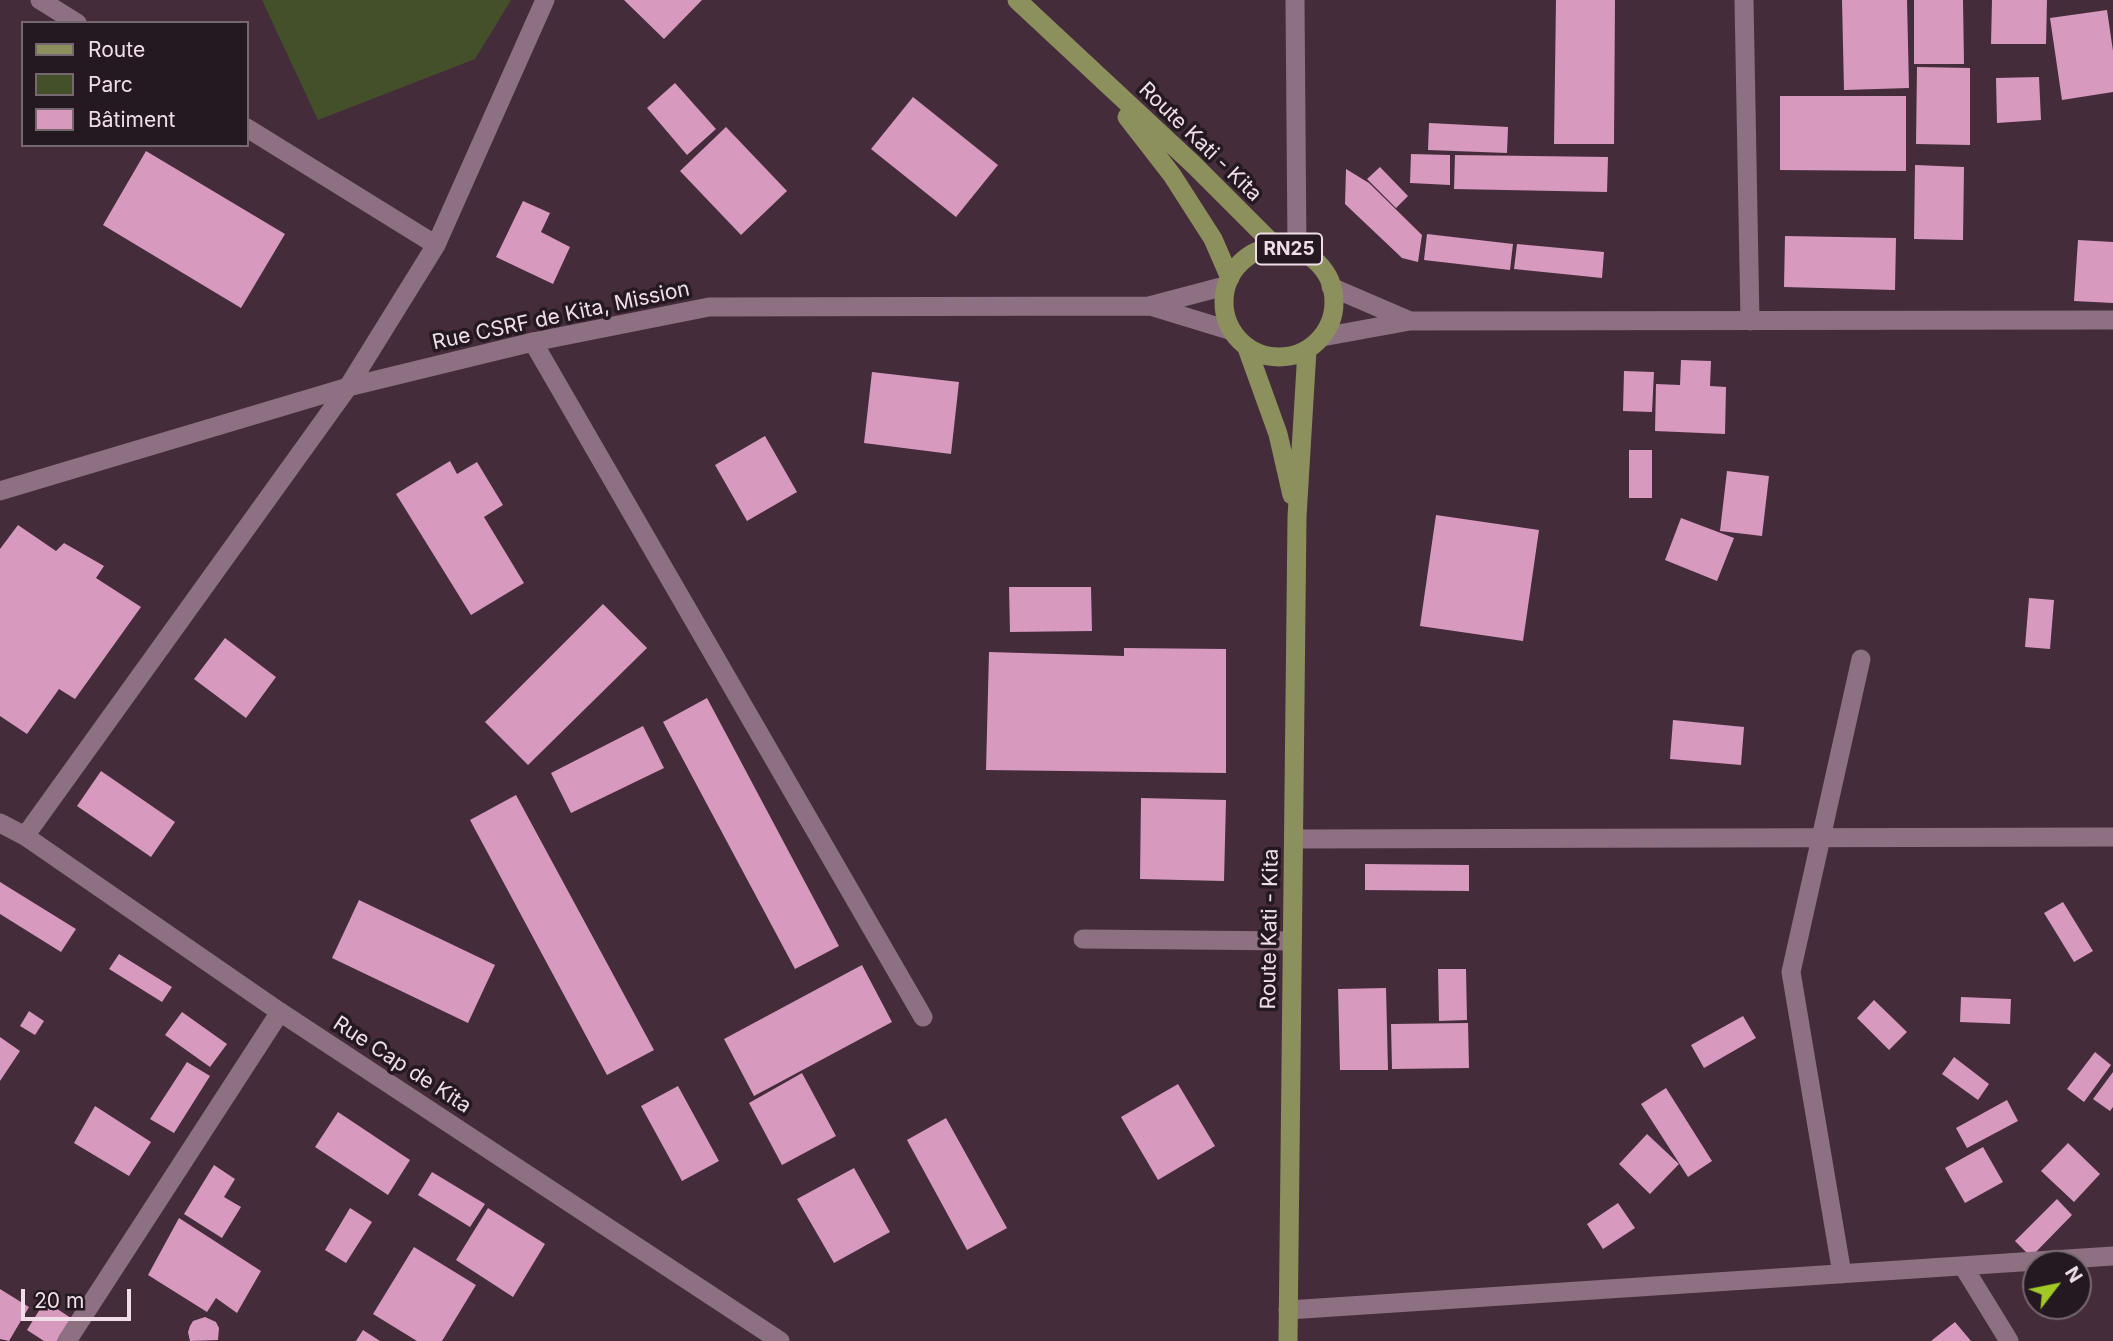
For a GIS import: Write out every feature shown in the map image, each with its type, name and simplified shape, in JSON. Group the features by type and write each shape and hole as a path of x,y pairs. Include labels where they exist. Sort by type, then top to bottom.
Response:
{"main road":[{"name":"Route Kati - Kita","path":"1017,0 1194,165 1276,246"},
{"name":"Route Kati - Kita","path":"1092,72 1172,174 1213,239 1228,282 1224,309 1232,331 1247,348 1278,434 1297,517"},
{"name":"RN25","path":"1228,282 1237,266 1254,252 1276,246 1297,250 1316,261 1329,278 1331,287"},
{"name":"Route Kati - Kita","path":"1287,1341 1297,517 1315,344 1332,319 1334,299 1331,287"},
{"path":"1247,348 1268,357 1288,357 1315,344"}],"street":[{"path":"40,0 74,21"},
{"path":"25,836 348,387 436,244 545,0"},
{"path":"1295,0 1297,250"},
{"path":"1744,0 1750,321"},
{"path":"248,129 436,244"},
{"path":"1149,306 1228,282"},
{"path":"1331,287 1410,321"},
{"path":"1149,306 1232,331"},
{"name":"Rue CSRF de Kita, Mission","path":"0,491 348,387 533,342 709,307 1149,306"},
{"path":"1315,344 1410,321 2113,320"},
{"path":"533,342 923,1017"},
{"path":"1842,1274 1791,972 1861,659"},
{"name":"Rue Cap de Kita","path":"0,823 25,836 280,1012 780,1341"},
{"path":"1294,839 2113,837"},
{"path":"1083,939 1292,941"},
{"path":"67,1341 280,1012"},
{"path":"1288,1310 2113,1256"},
{"path":"1962,1266 2009,1341"}],"green space":[{"path":"262,0 511,0 475,59 318,120"}],"building":[{"path":"624,0 702,0 664,39"},
{"path":"1556,0 1615,0 1614,144 1554,144"},
{"path":"1842,0 1907,0 1909,88 1844,90"},
{"path":"1914,0 1963,0 1964,64 1914,64"},
{"path":"1992,0 2047,0 2046,44 1991,44"},
{"path":"2107,10 2113,51 2113,92 2062,100 2050,18"},
{"path":"1917,67 1970,68 1970,145 1916,144"},
{"path":"2039,77 2041,120 1997,123 1996,78"},
{"path":"675,83 716,129 687,155 647,108"},
{"path":"1780,96 1906,96 1906,171 1780,170"},
{"path":"913,97 998,165 956,217 871,149"},
{"path":"1429,123 1508,127 1507,153 1428,150"},
{"path":"726,127 787,191 741,235 680,171"},
{"path":"146,151 285,234 241,308 103,225"},
{"path":"1411,154 1450,155 1450,185 1410,183"},
{"path":"1455,155 1608,157 1607,192 1454,189"},
{"path":"1915,165 1964,167 1963,240 1914,239"},
{"path":"1380,167 1408,196 1396,208 1367,179"},
{"path":"1346,169 1369,183 1422,235 1418,262 1402,258 1345,204"},
{"path":"523,201 550,213 541,232 570,247 553,284 496,257"},
{"path":"1427,234 1513,244 1510,270 1424,260"},
{"path":"1785,236 1896,238 1895,290 1784,287"},
{"path":"2078,240 2113,242 2113,303 2074,301"},
{"path":"1517,244 1604,252 1602,278 1514,269"},
{"path":"1681,360 1711,361 1710,386 1726,387 1725,434 1655,431 1656,384 1680,385"},
{"path":"1624,371 1654,372 1652,412 1623,411"},
{"path":"872,372 959,382 951,454 864,443"},
{"path":"765,436 797,492 747,521 715,465"},
{"path":"1629,450 1652,450 1652,498 1629,498"},
{"path":"450,461 457,474 477,462 503,505 484,517 524,583 471,615 396,494"},
{"path":"1727,471 1769,476 1762,536 1720,531"},
{"path":"1436,515 1539,530 1523,641 1420,626"},
{"path":"1681,518 1734,538 1717,581 1665,560"},
{"path":"18,525 56,551 64,543 104,566 96,578 141,607 75,699 59,689 27,734 0,716 0,549"},
{"path":"1009,587 1091,587 1092,631 1010,632"},
{"path":"2029,598 2054,600 2050,649 2025,647"},
{"path":"603,604 647,648 528,765 485,722"},
{"path":"225,638 276,677 246,718 194,679"},
{"path":"1124,648 1226,649 1226,773 986,770 989,652 1124,656"},
{"path":"707,698 839,946 795,969 663,722"},
{"path":"1673,720 1744,727 1741,765 1670,759"},
{"path":"643,726 664,768 571,813 551,773"},
{"path":"101,771 175,822 151,857 77,806"},
{"path":"516,795 654,1050 607,1075 470,820"},
{"path":"1141,798 1226,800 1224,881 1140,879"},
{"path":"1365,864 1469,865 1469,891 1365,890"},
{"path":"0,882 76,929 61,952 0,914"},
{"path":"359,900 495,965 468,1023 332,958"},
{"path":"2063,902 2093,951 2074,962 2044,913"},
{"path":"119,954 172,987 162,1002 109,969"},
{"path":"862,965 892,1022 754,1096 724,1039"},
{"path":"1438,969 1466,969 1467,1020 1439,1021"},
{"path":"1386,988 1388,1070 1340,1070 1338,989"},
{"path":"1961,997 2011,999 2010,1024 1960,1022"},
{"path":"1874,1000 1907,1032 1889,1050 1857,1018"},
{"path":"29,1011 44,1021 35,1035 20,1026"},
{"path":"182,1012 227,1044 210,1067 165,1035"},
{"path":"1743,1016 1756,1038 1704,1068 1691,1045"},
{"path":"1468,1023 1469,1068 1392,1069 1391,1024"},
{"path":"0,1037 20,1051 0,1081"},
{"path":"2095,1052 2111,1065 2084,1102 2067,1089"},
{"path":"1954,1057 1989,1084 1978,1100 1942,1074"},
{"path":"187,1062 210,1076 174,1133 150,1119"},
{"path":"2113,1072 2113,1107 2110,1111 2093,1099"},
{"path":"802,1073 836,1136 782,1165 749,1103"},
{"path":"1178,1084 1215,1146 1158,1180 1121,1117"},
{"path":"678,1086 719,1161 682,1181 641,1106"},
{"path":"1666,1088 1712,1161 1688,1177 1641,1104"},
{"path":"2007,1100 2018,1121 1967,1148 1956,1128"},
{"path":"95,1106 151,1142 129,1176 74,1143"},
{"path":"338,1112 410,1160 388,1195 315,1147"},
{"path":"946,1118 1007,1228 967,1250 907,1140"},
{"path":"1647,1134 1679,1164 1650,1194 1619,1164"},
{"path":"2068,1143 2100,1174 2074,1202 2041,1171"},
{"path":"1983,1147 2003,1182 1965,1203 1945,1168"},
{"path":"214,1165 235,1179 224,1197 241,1207 222,1238 184,1214"},
{"path":"854,1168 890,1232 834,1263 797,1199"},
{"path":"432,1172 485,1204 470,1227 418,1195"},
{"path":"2057,1199 2072,1215 2038,1250 2024,1250 2015,1241"},
{"path":"1618,1203 1635,1228 1603,1249 1587,1224"},
{"path":"350,1208 372,1222 346,1263 325,1250"},
{"path":"488,1208 545,1244 513,1297 456,1260"},
{"path":"179,1218 261,1271 237,1313 216,1298 207,1312 148,1275"},
{"path":"414,1247 476,1285 442,1341 417,1341 373,1314"},
{"path":"0,1289 29,1307 9,1341 0,1339"},
{"path":"45,1301 71,1318 57,1341 44,1341 27,1330"},
{"path":"205,1317 216,1322 219,1328 218,1340 190,1341 188,1332 193,1321"},
{"path":"1955,1322 1971,1341 1931,1341"},
{"path":"363,1330 380,1341 356,1341"}]}
